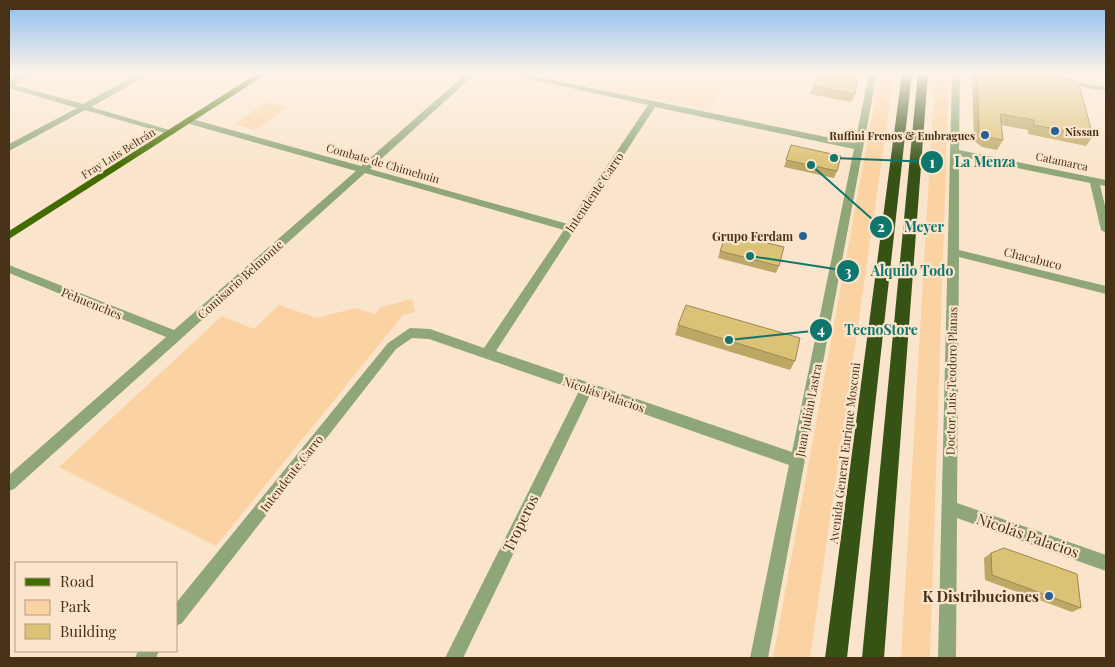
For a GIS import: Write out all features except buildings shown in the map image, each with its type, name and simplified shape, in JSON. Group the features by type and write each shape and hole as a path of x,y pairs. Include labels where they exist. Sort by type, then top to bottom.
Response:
{"highway":[{"name":"Avenida General Enrique Mosconi","path":"836,658 904,104"},
{"path":"873,658 920,104"}],"main road":[{"name":"Fray Luis Beltrán","path":"9,236 215,104"}],"street":[{"path":"75,104 172,132"},
{"path":"9,148 90,104"},
{"name":"Comisario Belmonte","path":"9,484 437,104"},
{"path":"648,104 859,147"},
{"name":"Juan Julián Lastra","path":"759,658 867,104"},
{"name":"Doctor Luis Teodoro Planas","path":"947,658 956,104"},
{"name":"Intendente Carro","path":"487,354 652,105"},
{"name":"Combate de Chimehuin","path":"189,121 570,228"},
{"name":"Catamarca","path":"955,152 1106,183"},
{"path":"1094,180 1106,230"},
{"name":"Chacabuco","path":"953,252 1106,290"},
{"name":"Pehuenches","path":"9,269 176,336"},
{"name":"Intendente Carro","path":"178,614 392,346 410,333"},
{"name":"Nicolás Palacios","path":"410,333 430,334 798,461"},
{"name":"Troperos","path":"454,658 586,388"},
{"name":"Nicolás Palacios","path":"949,508 1106,562"}],"shaded area":[{"path":"681,104 713,104 710,110"}],"green space":[{"path":"264,104 288,107 256,130 234,124"},
{"path":"874,104 890,104 810,658 773,658"},
{"path":"933,104 948,104 930,658 901,658"},
{"path":"412,299 415,312 403,315 216,546 59,467 222,316 254,329 279,305 317,318 355,308 375,314 381,307"}],"place":[{"name":"Nissan","path":"1055,131"},
{"name":"Ruffini Frenos & Embragues","path":"985,135"},
{"name":"La Menza","path":"834,158"},
{"name":"Meyer","path":"811,165"},
{"name":"Grupo Ferdam","path":"803,236"},
{"name":"Alquilo Todo","path":"750,256"},
{"name":"TecnoStore","path":"729,340"},
{"name":"K Distribuciones","path":"1049,596"}]}
